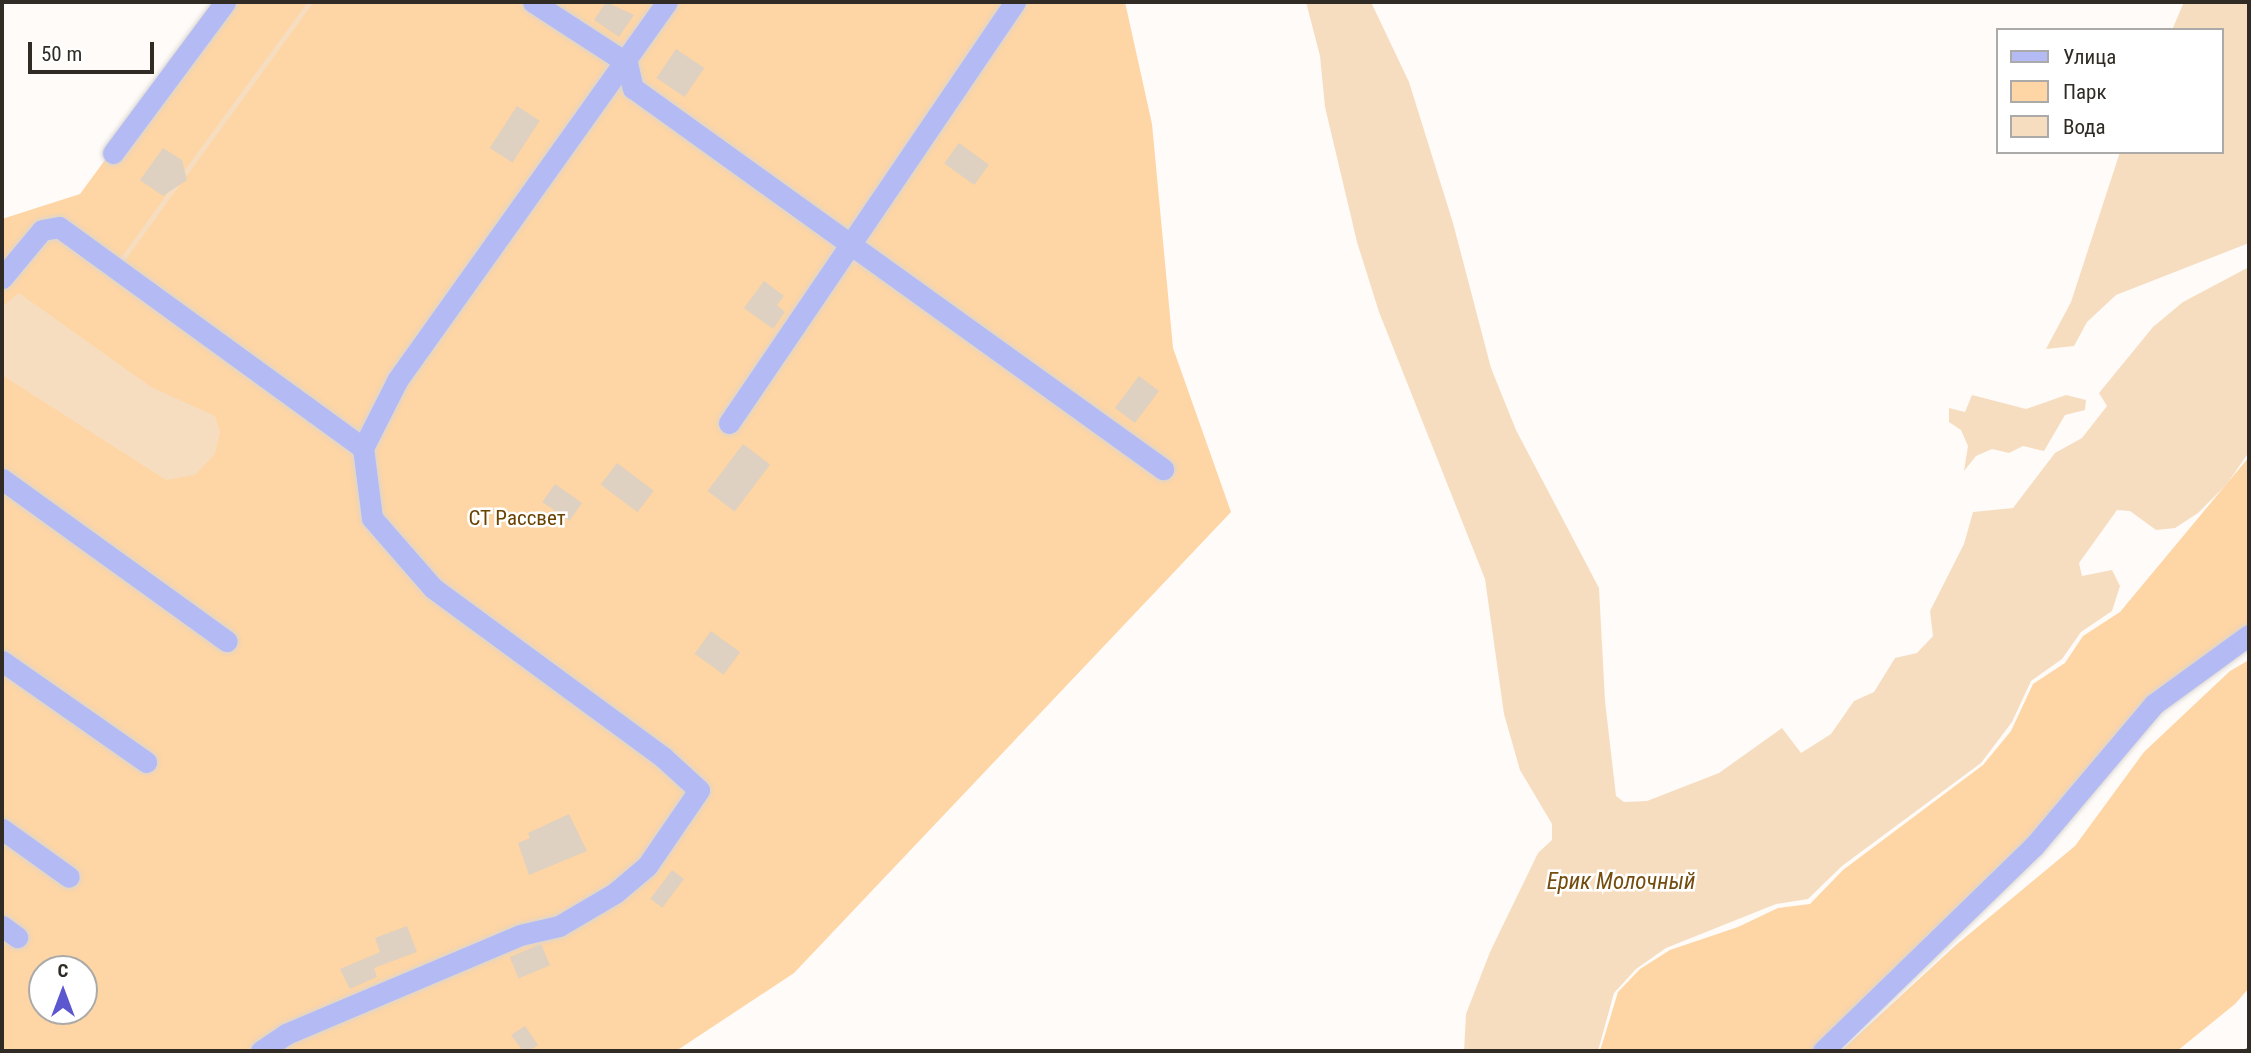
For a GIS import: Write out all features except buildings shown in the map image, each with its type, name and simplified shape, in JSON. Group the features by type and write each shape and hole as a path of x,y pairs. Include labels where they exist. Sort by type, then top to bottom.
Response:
{"street":[{"path":"113,153 225,2"},
{"path":"533,2 627,63 633,88 1163,469"},
{"path":"261,1051 286,1034 507,940 559,926 615,894 646,866 699,790 663,757 433,588 372,519 363,448 398,379 627,63 667,2"},
{"path":"729,423 848,244 1015,2"},
{"path":"2,278 42,230 59,227 363,448"},
{"path":"2,479 227,641"},
{"path":"1823,1051 2034,846 2154,704 2249,635"},
{"path":"2,661 146,762"},
{"path":"2,829 69,877"}],"path":[{"path":"2245,1051 2249,1046"}],"green space":[{"name":"СТ Рассвет","path":"221,2 1125,2 1152,124 1173,348 1231,512 794,973 676,1051 2,1051 2,219 80,194"},
{"path":"2249,457 2249,634 2204,662 2033,846 1820,1051 1600,1051 1618,992 1640,969 1670,950 1738,927 1778,908 1810,904 1843,870 1983,765 2011,731 2033,684 2065,663 2083,636 2120,612"},
{"path":"2249,660 2249,988 2235,1004 2177,1051 1841,1051 1956,945 2075,846 2144,752 2230,671"}],"water":[{"name":"Ерик Молочный","path":"1306,2 1371,2 1409,82 1453,223 1491,368 1516,430 1599,588 1605,701 1616,796 1624,802 1647,801 1719,773 1782,728 1801,753 1831,734 1854,701 1874,692 1895,658 1917,653 1933,636 1930,611 1964,544 1973,512 2013,508 2055,453 2082,438 2107,406 2099,393 2153,327 2183,302 2249,267 2249,452 2227,484 2198,513 2175,528 2156,530 2130,511 2117,510 2079,563 2082,576 2112,570 2120,586 2112,611 2081,632 2062,659 2031,681 2012,722 1981,763 1842,866 1808,899 1776,904 1666,948 1636,969 1614,993 1598,1051 1464,1051 1466,1014 1490,952 1538,853 1552,840 1552,824 1520,770 1504,714 1485,579 1379,312 1357,242 1325,107 1320,56"},
{"path":"2184,2 2249,2 2249,243 2116,295 2087,322 2074,346 2046,349 2071,302 2119,154 2223,154 2223,28 2173,28"},
{"path":"19,293 151,387 215,416 220,432 215,454 195,475 166,480 2,375 2,307"},
{"path":"1972,395 2026,409 2066,395 2086,400 2085,410 2065,415 2044,451 2023,446 2009,453 1992,449 1976,456 1964,471 1968,446 1961,430 1949,422 1949,408 1965,412"}],"waterway":[{"path":"182,177 310,2"},
{"path":"118,265 176,185"}]}
